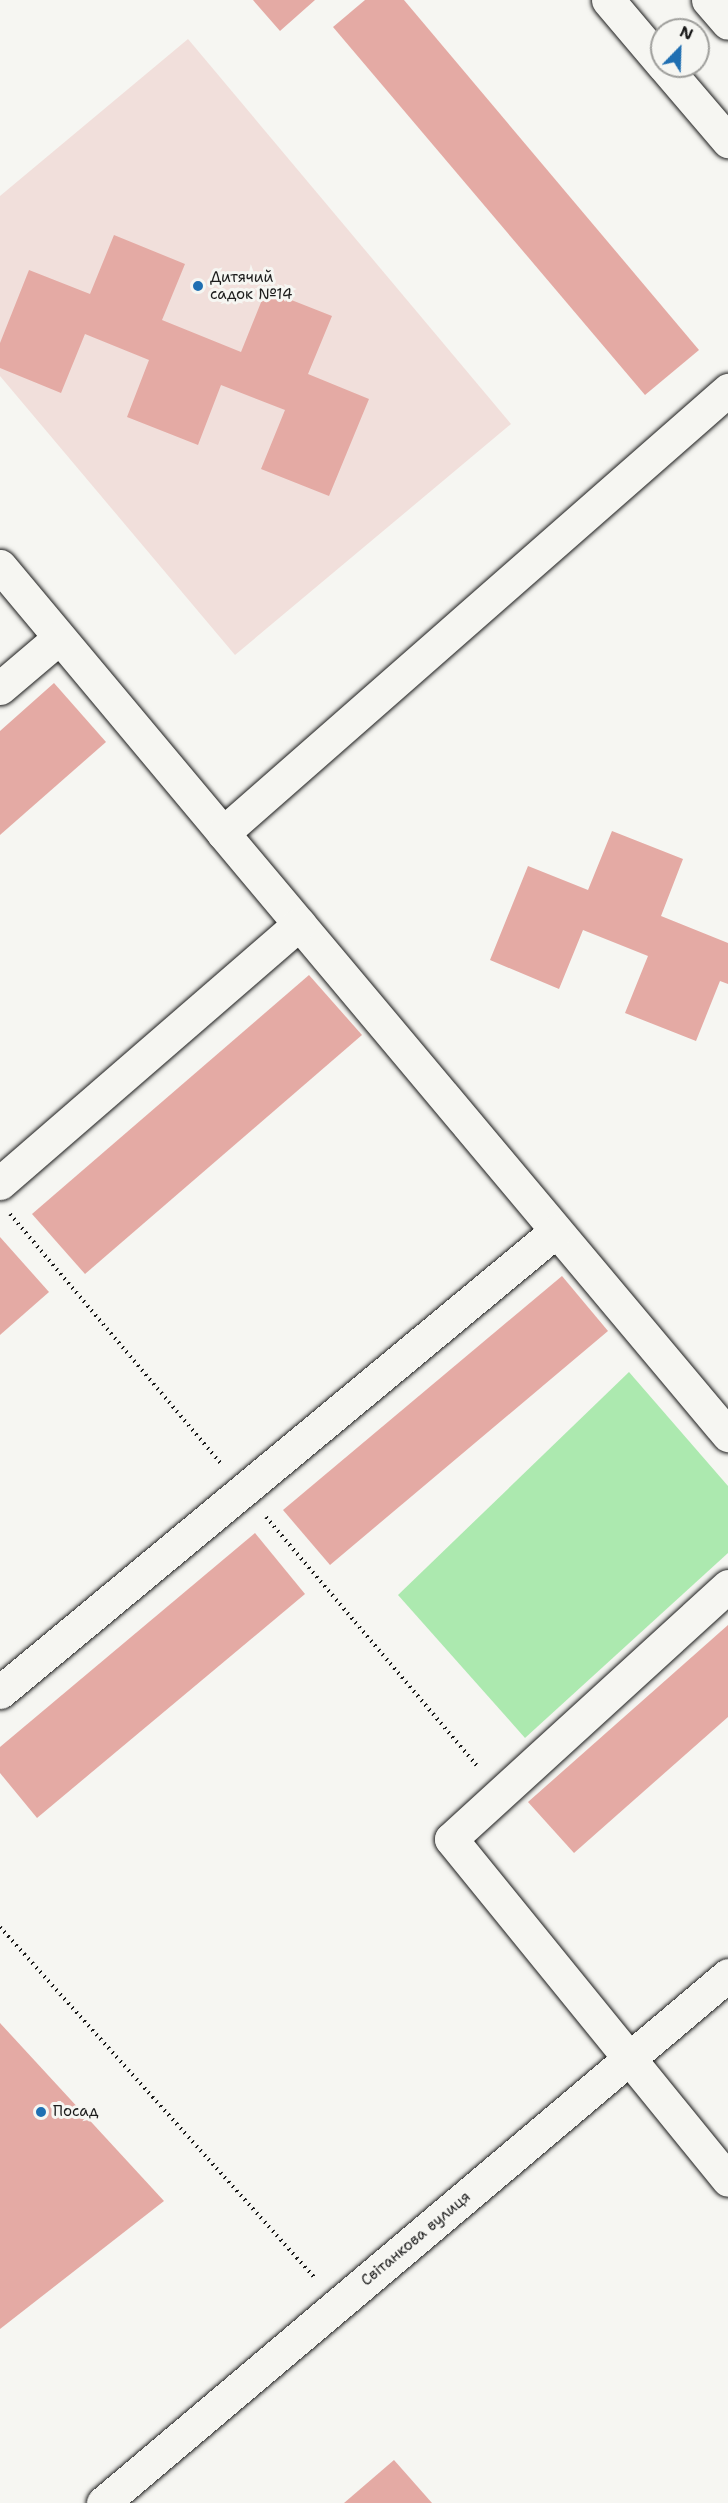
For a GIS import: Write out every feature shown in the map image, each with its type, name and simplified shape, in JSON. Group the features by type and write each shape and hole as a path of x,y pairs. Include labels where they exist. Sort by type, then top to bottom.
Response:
{"street":[{"path":"608,0 650,50"},
{"path":"708,0 728,23"},
{"path":"674,78 728,141"},
{"path":"223,833 728,390"},
{"path":"0,566 728,1435"},
{"path":"0,688 59,638"},
{"path":"4,1197 299,924"},
{"path":"0,1692 556,1230"},
{"path":"728,1586 451,1839 728,2180"},
{"name":"Світанкова вулиця","path":"103,2503 728,1975"}],"path":[{"path":"4,1197 243,1490 501,1794"},
{"path":"0,1927 339,2304"}],"shaded area":[{"name":"Дитячий садок №14","path":"188,39 511,424 235,655 0,376 0,196"}],"green space":[{"path":"629,1372 728,1486 728,1553 525,1738 398,1595"}],"building":[{"path":"253,0 315,0 280,31"},
{"path":"365,0 404,0 699,350 645,395 333,27"},
{"path":"114,235 185,264 162,320 241,352 266,290 332,316 308,374 369,399 329,496 261,469 285,410 221,385 198,445 127,417 149,360 85,334 61,393 0,368 0,343 29,270 90,294"},
{"path":"54,683 106,742 0,835 0,731"},
{"path":"612,831 683,859 661,916 728,943 728,984 720,981 696,1041 625,1013 648,956 583,930 559,989 490,960 528,866 588,890"},
{"path":"309,975 362,1035 85,1274 32,1214"},
{"path":"0,1237 49,1292 0,1335"},
{"path":"562,1276 608,1331 330,1565 283,1510"},
{"path":"255,1533 305,1594 37,1818 0,1773 0,1747"},
{"path":"728,1625 728,1717 574,1853 528,1802"},
{"name":"Посад","path":"0,2023 164,2201 0,2329"},
{"path":"394,2460 432,2503 344,2503"}],"place":[{"name":"Дитячий садок №14","path":"198,286"},
{"name":"Посад","path":"41,2112"}]}
